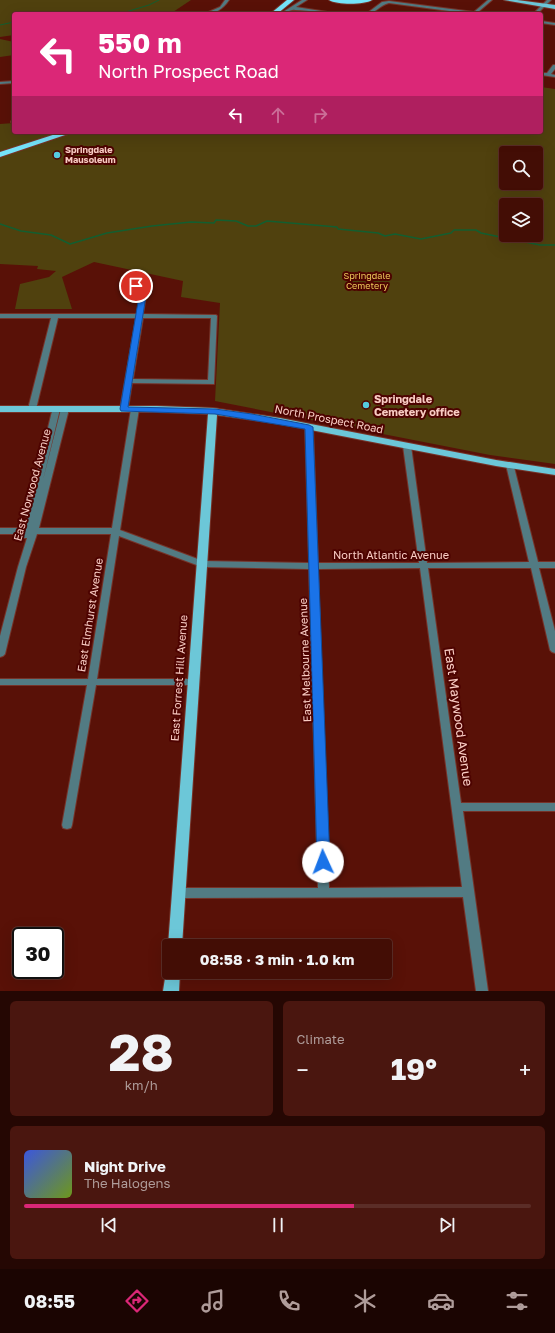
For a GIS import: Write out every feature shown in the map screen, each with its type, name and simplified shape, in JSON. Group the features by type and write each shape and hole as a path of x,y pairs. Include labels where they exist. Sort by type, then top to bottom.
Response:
{"highway":[{"path":"270,12 283,3 292,0"},
{"path":"332,0 351,2 369,0"},
{"path":"340,0 362,0"},
{"path":"275,12 283,3"},
{"path":"0,156 64,134"}],"main road":[{"path":"506,0 555,6"},
{"name":"North Prospect Road","path":"0,409 135,409 213,412 309,427 510,466 555,472"},
{"name":"East Forrest Hill Avenue","path":"176,939 213,412"},
{"path":"171,991 172,979"}],"street":[{"path":"211,12 221,8 227,0"},
{"path":"285,12 304,0"},
{"path":"477,12 490,0"},
{"path":"537,12 549,0"},
{"path":"371,12 386,2 460,12"},
{"path":"292,8 323,12"},
{"path":"543,22 555,24"},
{"path":"548,75 555,66"},
{"path":"543,74 555,76"},
{"path":"0,83 12,82"},
{"path":"124,409 143,294 132,283 130,278"},
{"path":"0,316 214,316 211,382 128,382"},
{"path":"32,409 55,316"},
{"name":"East Norwood Avenue","path":"0,654 60,409"},
{"name":"East Elmhurst Avenue","path":"67,825 92,682 135,409"},
{"name":"East Melbourne Avenue","path":"309,427 324,893"},
{"name":"East Maywood Avenue","path":"407,446 425,566 482,991"},
{"path":"510,466 555,650"},
{"path":"0,531 115,531"},
{"name":"North Atlantic Avenue","path":"115,531 202,564 314,566 555,565"},
{"path":"0,682 193,682"},
{"path":"458,808 555,807"},
{"path":"179,893 468,892"}],"green space":[{"path":"0,0 191,0 173,12 12,12 12,35 0,37"},
{"path":"0,39 12,42 12,55 0,57"},
{"name":"Springdale Cemetery","path":"543,87 555,89 555,464 490,455 215,401 220,303 181,297 183,281 94,262 62,277 72,309 15,309 20,284 49,277 56,271 37,269 38,266 0,264 0,124 12,123 12,134 543,134"}],"waterway":[{"path":"126,12 149,5 159,0"},
{"path":"0,25 12,22"},
{"path":"0,224 21,231 51,235 70,244 107,233 191,222 214,223 216,220 236,221 248,226 256,226 267,221 337,227 338,229 378,233 385,236 395,234 421,239 451,233 454,230 476,230 481,233 540,245 555,245"}],"place":[{"name":"Springdale Mausoleum","path":"57,155"},
{"name":"Springdale Cemetery office","path":"366,405"}],"route":[{"path":"136,286 142,292 143,296 124,409 178,409 215,412 309,427 323,862"}]}
